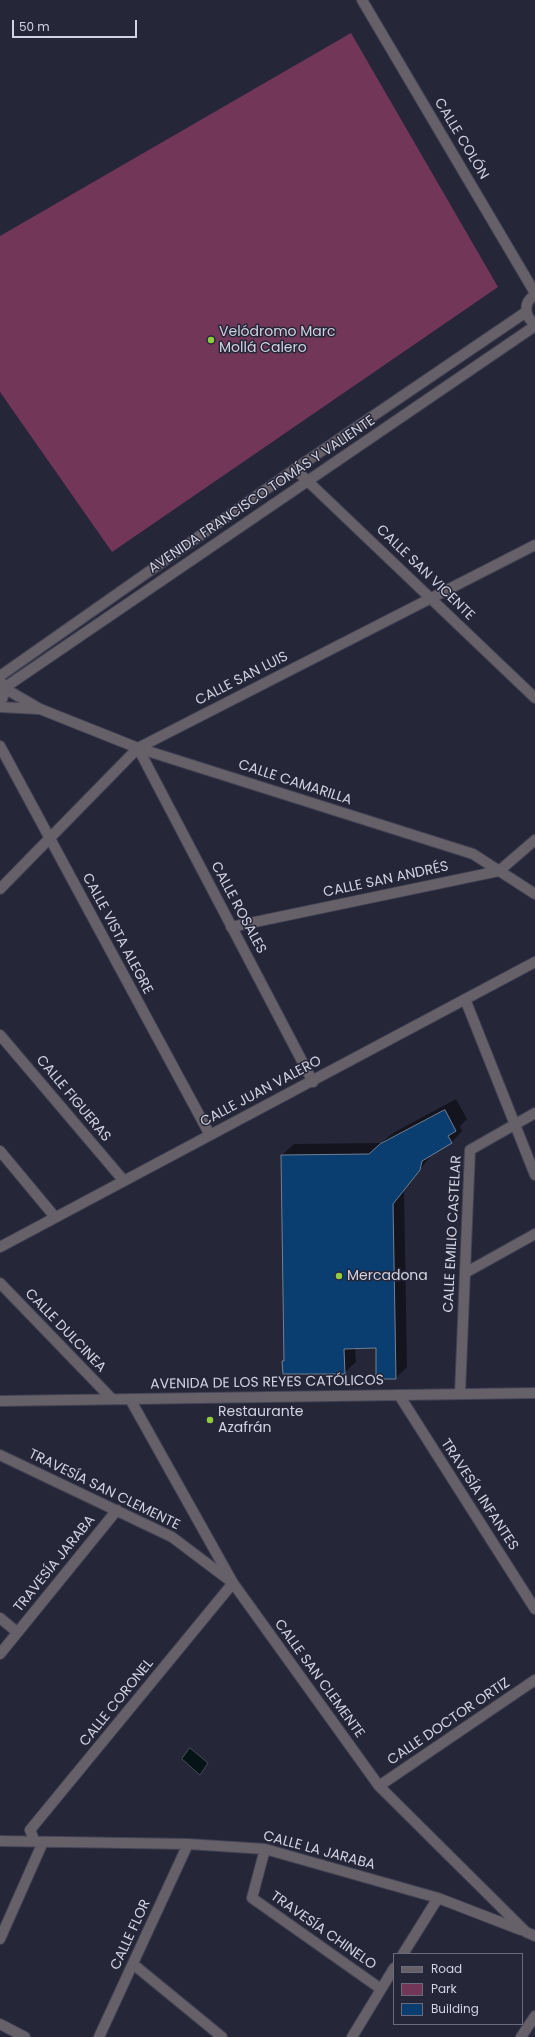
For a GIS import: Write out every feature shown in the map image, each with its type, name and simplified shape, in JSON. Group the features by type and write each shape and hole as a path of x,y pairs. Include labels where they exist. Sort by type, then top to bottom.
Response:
{"street":[{"name":"CALLE COLÓN","path":"362,0 535,294"},
{"path":"535,294 528,302 526,312 528,318 535,325"},
{"name":"AVENIDA FRANCISCO TOMÁS Y VALIENTE","path":"0,676 295,468 526,312"},
{"name":"AVENIDA FRANCISCO TOMÁS Y VALIENTE","path":"2,684 308,481 535,325"},
{"name":"CALLE SAN VICENTE","path":"295,468 535,698"},
{"name":"CALLE SAN LUIS","path":"0,889 138,748 535,545"},
{"path":"0,704 3,699 2,684"},
{"name":"CALLE CAMARILLA","path":"2,684 40,709 138,748 473,854 535,894"},
{"name":"CALLE CAMARILLA","path":"0,707 40,709"},
{"name":"CALLE VISTA ALEGRE","path":"0,746 210,1135"},
{"name":"CALLE ROSALES","path":"138,748 313,1082"},
{"name":"CALLE SAN ANDRÉS","path":"231,927 499,871 535,840"},
{"name":"CALLE JUAN VALERO","path":"0,1247 313,1082 535,962"},
{"path":"465,999 535,1175"},
{"name":"CALLE FIGUERAS","path":"0,1035 124,1181"},
{"name":"CALLE EMILIO CASTELAR","path":"460,1394 470,1150 535,1113"},
{"path":"0,1151 55,1218"},
{"path":"465,1273 535,1234"},
{"name":"CALLE DULCINEA","path":"0,1283 110,1398"},
{"name":"AVENIDA DE LOS REYES CATÓLICOS","path":"0,1400 399,1396 535,1393"},
{"name":"TRAVESÍA INFANTES","path":"399,1396 535,1609"},
{"name":"CALLE SAN CLEMENTE","path":"130,1399 233,1583 380,1786 530,1934"},
{"name":"TRAVESÍA SAN CLEMENTE","path":"0,1454 172,1537 233,1583"},
{"name":"TRAVESÍA JARABA","path":"0,1654 117,1510"},
{"name":"CALLE CORONEL","path":"0,1939 39,1842 30,1830 233,1583"},
{"path":"0,1618 17,1632"},
{"name":"CALLE DOCTOR ORTIZ","path":"380,1786 535,1680"},
{"name":"CALLE LA JARABA","path":"0,1841 188,1844 265,1849 438,1898 530,1934"},
{"name":"CALLE FLOR","path":"99,2037 188,1844"},
{"name":"TRAVESÍA CHINELO","path":"265,1849 252,1898 381,1989"},
{"path":"404,1953 438,1898"},
{"path":"133,1964 222,2037"},
{"path":"352,2037 393,1970"},
{"path":"521,2037 535,2016"},
{"path":"0,2024 25,2037"}],"green space":[{"name":"Velódromo Marc Mollá Calero","path":"351,33 498,287 112,552 0,392 0,236"}],"shaded area":[{"path":"190,1748 208,1763 200,1775 182,1759"}],"building":[{"name":"Mercadona","path":"445,1110 456,1131 448,1136 452,1143 422,1161 420,1170 393,1204 396,1379 376,1379 376,1348 344,1349 345,1374 283,1374 281,1155 369,1154 380,1144"}],"place":[{"name":"Velódromo Marc Mollá Calero","path":"211,340"},
{"name":"Mercadona","path":"339,1276"},
{"name":"Restaurante Azafrán","path":"210,1420"}]}
